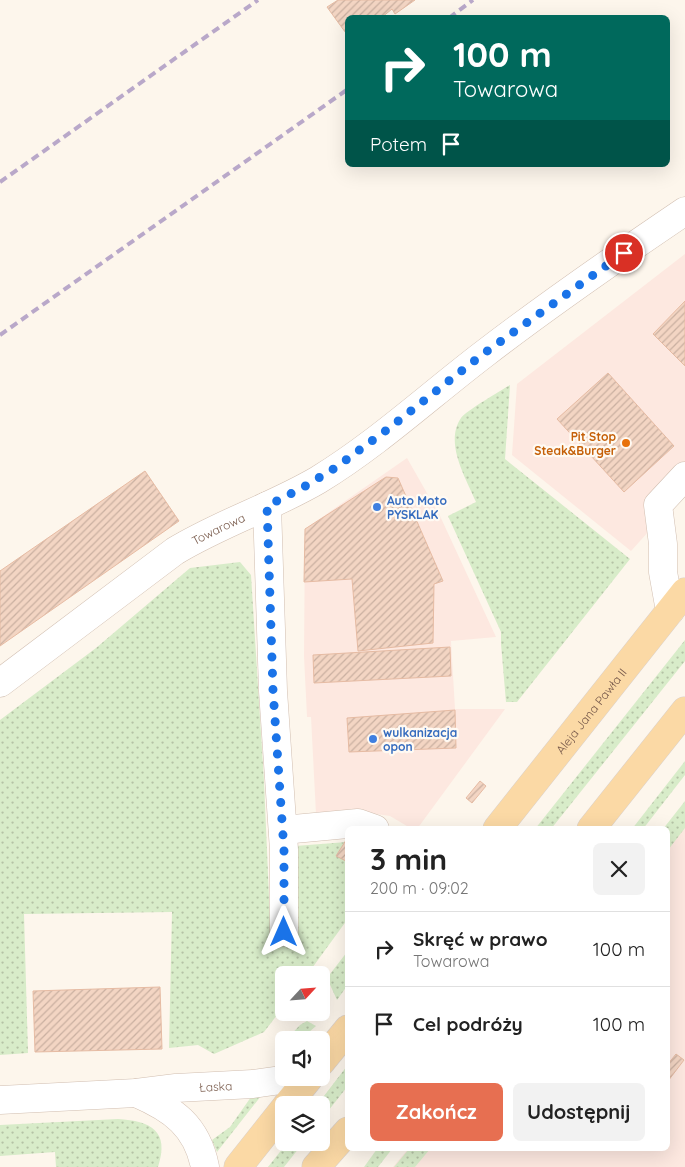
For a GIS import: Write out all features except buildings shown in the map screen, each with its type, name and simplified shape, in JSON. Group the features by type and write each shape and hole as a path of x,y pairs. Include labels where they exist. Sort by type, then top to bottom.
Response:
{"main road":[{"name":"Aleja Jana Pawła II","path":"499,826 677,602"},
{"path":"593,826 685,711"},
{"path":"330,1051 345,1033"},
{"path":"294,1096 302,1086"},
{"path":"238,1167 275,1120"}],"street":[{"name":"Towarowa","path":"0,683 175,551 207,532 267,506 310,484 335,468 490,349 685,211"},
{"path":"677,602 663,572 663,544 658,505 685,476"},
{"path":"267,506 273,690 282,830 284,932"},
{"path":"282,830 358,823 366,826"},
{"name":"Łaska","path":"0,1100 136,1093 275,1081"},
{"name":"Łaska","path":"136,1093 167,1108 188,1126 198,1142 205,1167"}],"shaded area":[{"path":"685,254 685,491 631,551 512,455 517,384"},
{"path":"407,458 440,516 496,637 451,641 455,709 505,709 419,826 407,826 390,816 369,813 316,814 311,717 307,717 304,656 305,529"},
{"path":"685,802 685,1167 393,1167 406,1151 670,1151 670,826"}],"green space":[{"path":"510,385 505,459 630,559 517,702 506,702 501,632 448,516 476,502 458,460 455,438 456,428 464,415"},
{"path":"240,562 251,575 264,781 271,944 296,941 295,846 345,842 345,923 314,966 275,966 275,1018 264,1032 214,1054 198,1045 169,1048 172,912 24,914 28,1053 0,1055 0,720 96,648 190,568"},
{"path":"685,640 685,661 553,826 537,826"},
{"path":"685,761 685,775 645,826 634,826"},
{"path":"685,801 685,828 670,847 670,826 665,826"},
{"path":"345,955 345,989 337,1000 330,985 330,974"},
{"path":"307,1021 316,1026 310,1031 294,1031"},
{"path":"345,1069 345,1090 330,1109 330,1096 324,1096"},
{"path":"261,1096 217,1152 212,1140 230,1127 251,1097"},
{"path":"118,1119 140,1122 155,1130 161,1145 158,1167 56,1167 55,1152 0,1156 0,1125"},
{"path":"281,1151 297,1151 284,1167 268,1167"},
{"path":"376,1151 390,1151 378,1167 364,1167"},
{"path":"407,1151 428,1151 415,1167 394,1167"}],"railway":[{"path":"0,182 258,0"},
{"path":"453,15 473,0"},
{"path":"0,335 345,91"}],"place":[{"name":"Pit Stop Steak&Burger","path":"626,443"},
{"name":"Auto Moto PYSKLAK","path":"377,507"},
{"name":"wulkanizacja opon","path":"373,739"}],"route":[{"path":"284,932 284,850 273,690 267,506 317,480 335,468 483,354 624,253"}]}
